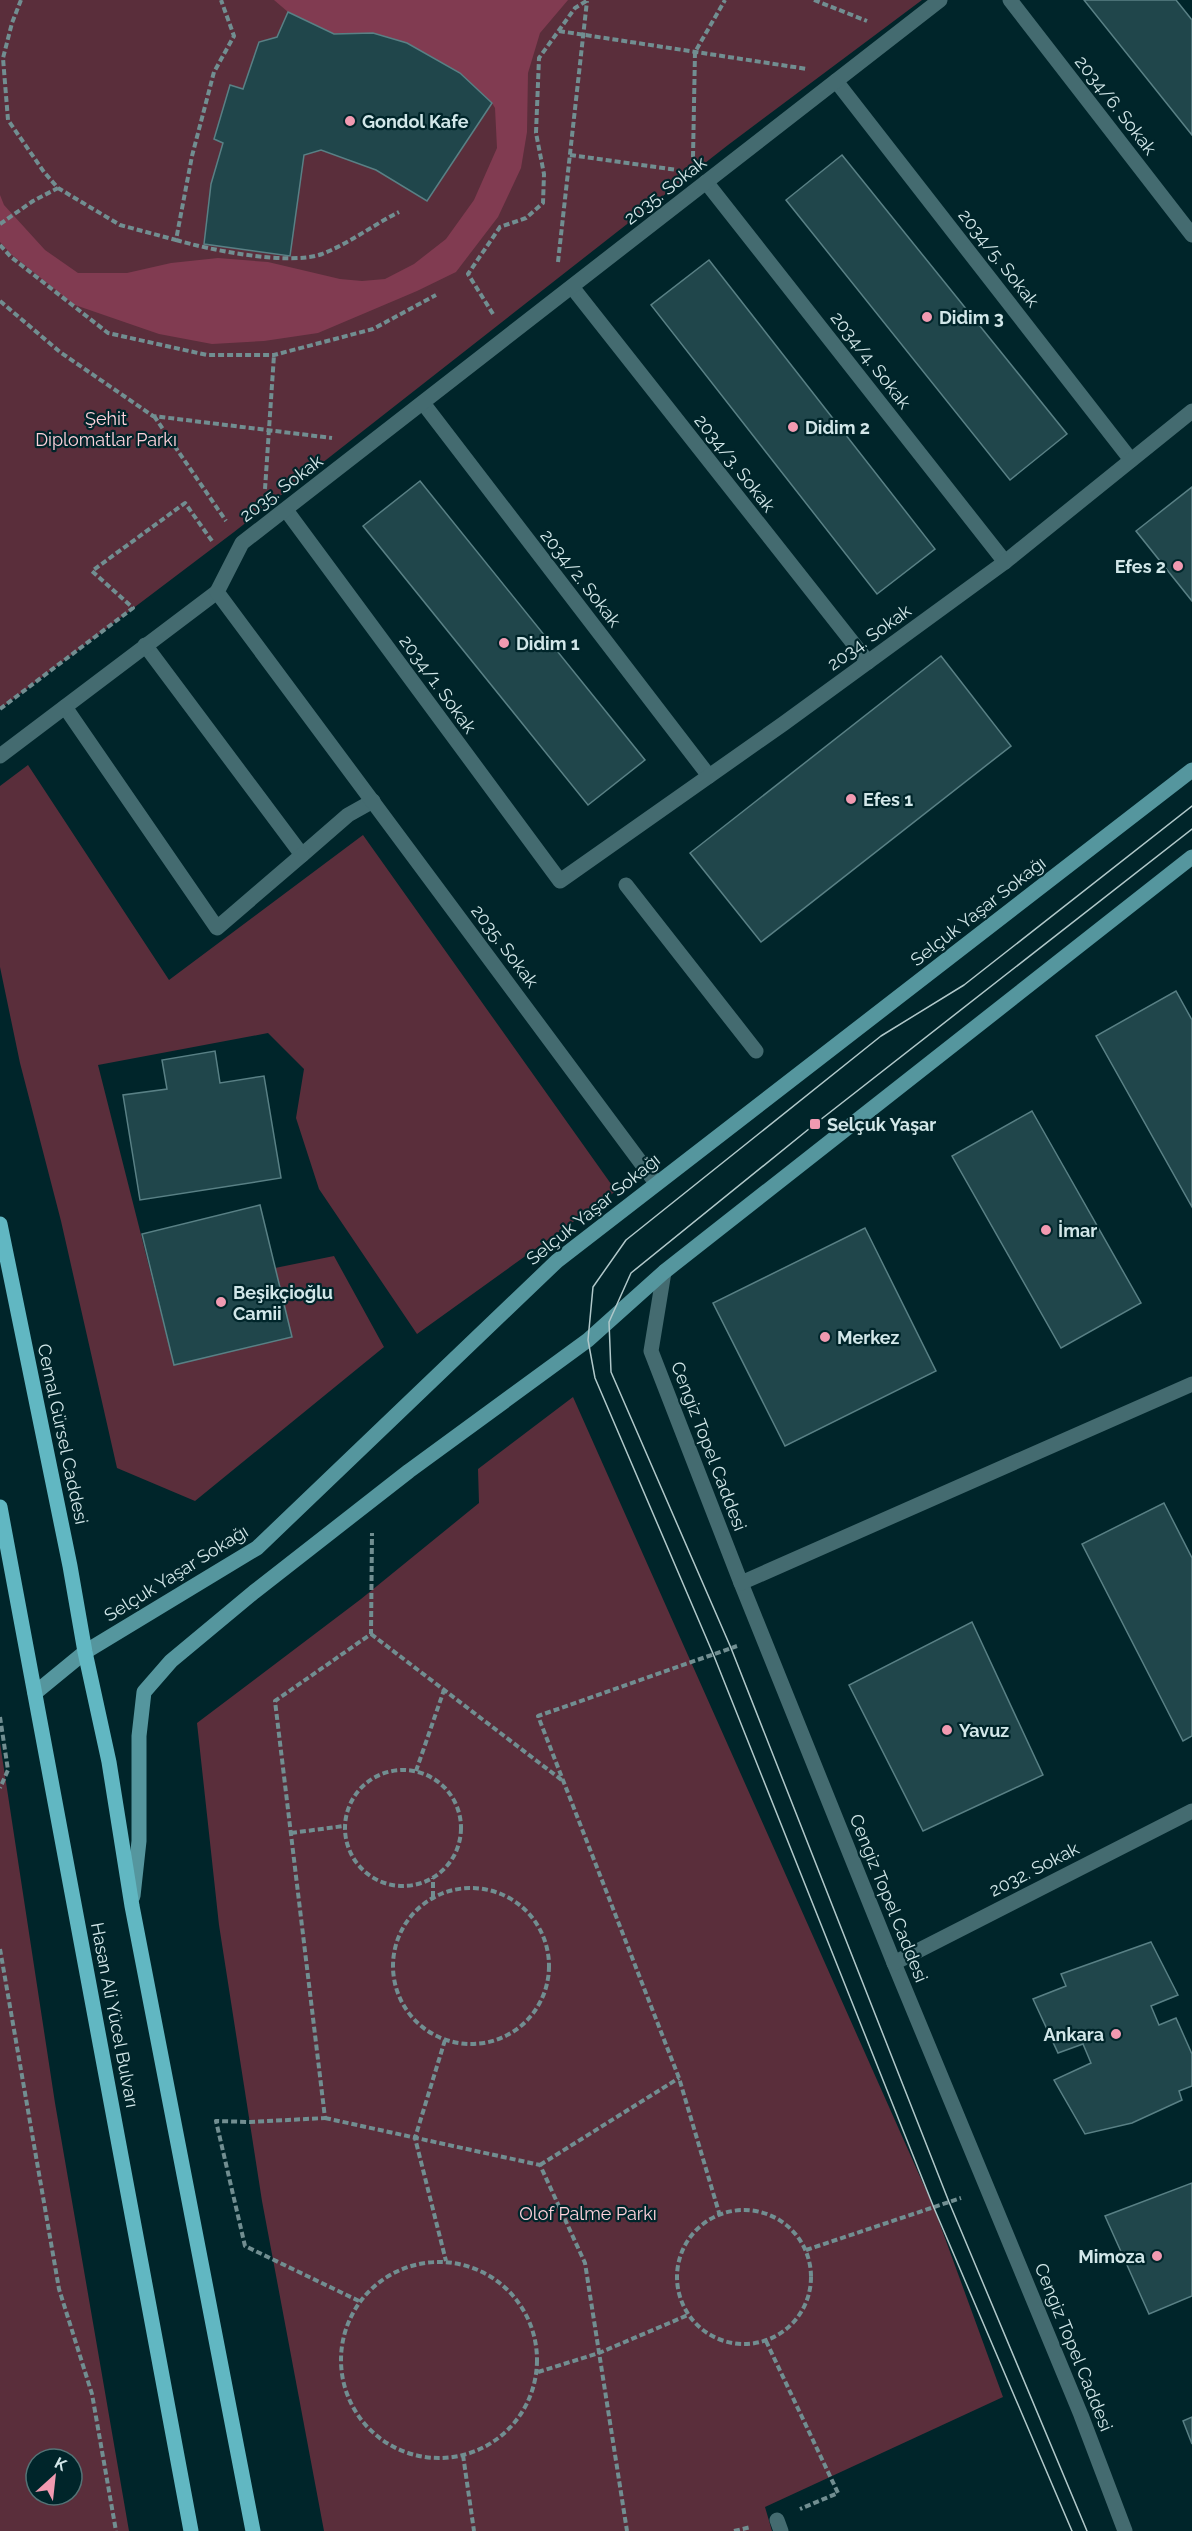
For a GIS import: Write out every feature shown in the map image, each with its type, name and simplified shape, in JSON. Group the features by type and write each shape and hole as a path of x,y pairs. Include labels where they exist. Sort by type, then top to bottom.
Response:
{"main road":[{"name":"Selçuk Yaşar Sokağı","path":"35,1693 85,1652 257,1548 556,1260 1192,770"},
{"path":"132,1906 139,1841 140,1736 144,1692 171,1661 372,1500 588,1340 664,1272 1192,857"},
{"name":"Cemal Gürsel Caddesi","path":"0,1224 70,1566 85,1652"},
{"name":"Hasan Ali Yücel Bulvarı","path":"0,1507 191,2531"},
{"name":"Hasan Ali Yücel Bulvarı","path":"85,1652 109,1762 132,1906 253,2531"}],"street":[{"name":"2035. Sokak","path":"656,1183 217,592 242,543 940,0"},
{"name":"2034/6. Sokak","path":"1010,0 1192,235"},
{"name":"2034/5. Sokak","path":"836,81 1131,460"},
{"name":"2034/4. Sokak","path":"706,182 1005,562"},
{"name":"2034/3. Sokak","path":"572,287 868,662"},
{"name":"2034/2. Sokak","path":"423,403 709,776"},
{"name":"2034. Sokak","path":"560,881 1005,562 1192,411"},
{"name":"2034/1. Sokak","path":"286,510 560,881"},
{"path":"0,756 217,592"},
{"path":"145,645 302,855"},
{"path":"65,707 217,928 348,815 373,801"},
{"path":"626,885 756,1051"},
{"name":"Cengiz Topel Caddesi","path":"664,1272 651,1351 763,1638 894,1963 1081,2415 1125,2531"},
{"path":"741,1583 1192,1384"},
{"name":"2032. Sokak","path":"894,1963 1192,1811"}],"path":[{"path":"21,0 3,58 8,120 44,172 58,188 120,225 199,246 290,258 319,255 352,241 371,226 399,212"},
{"path":"176,240 192,156 214,72 234,36 221,0"},
{"path":"499,324 468,274 500,227 526,219 543,203 544,174 536,133 539,58 575,8 587,0"},
{"path":"557,268 587,0"},
{"path":"693,161 695,52 725,0"},
{"path":"814,0 874,24"},
{"path":"559,31 814,70"},
{"path":"570,154 682,170"},
{"path":"0,224 33,201 58,188"},
{"path":"0,245 11,257 108,333 207,355 274,355 373,329 436,295"},
{"path":"0,301 60,352 153,416 227,522"},
{"path":"265,497 274,355"},
{"path":"153,416 339,439"},
{"path":"371,1634 372,1500"},
{"path":"371,1634 563,1782"},
{"path":"325,2118 275,1701 371,1634"},
{"path":"720,2216 679,2078 538,1716 763,1638"},
{"path":"416,1771 444,1690"},
{"path":"0,1717 8,1770 0,1788"},
{"path":"391,1771 416,1771 429,1775 445,1786 456,1802 462,1820 461,1840 454,1858 442,1873 425,1883 406,1887 387,1885 370,1876 356,1862 347,1845 344,1826 348,1807 358,1790 373,1778 391,1771"},
{"path":"291,1833 344,1826"},
{"path":"433,1878 433,1897"},
{"path":"482,1888 507,1896 528,1912 543,1934 550,1959 548,1985 545,1993 538,2009 520,2029 497,2041 470,2046 445,2040 422,2028 405,2009 394,1986 392,1960 398,1935 412,1913 433,1897 457,1889 482,1888"},
{"path":"0,1949 59,2289 92,2394 116,2531"},
{"path":"445,2040 415,2138 446,2261"},
{"path":"360,2301 245,2246 216,2121 250,2122 325,2118 540,2165 679,2078"},
{"path":"540,2165 585,2263 627,2531"},
{"path":"806,2250 988,2189"},
{"path":"753,2211 775,2218 793,2231 806,2250 812,2271 810,2294 801,2314 785,2331 766,2341 745,2344 723,2341 704,2330 688,2315 679,2295 677,2273 682,2252 694,2234 710,2219 720,2216 731,2212 753,2211"},
{"path":"446,2261 477,2268 504,2285 525,2310 536,2339 538,2372 529,2402 511,2428 486,2448 455,2458 422,2457 391,2446 364,2425 347,2396 340,2363 344,2331 360,2301 383,2278 414,2264 446,2261"},
{"path":"538,2372 599,2353 688,2315"},
{"path":"766,2341 838,2493 779,2525"},
{"path":"463,2455 474,2531"}],"green space":[{"name":"Şehit Diplomatlar Parkı","path":"0,0 922,0 728,145 234,532 0,709"},
{"path":"28,765 169,980 363,835 616,1191 417,1334 319,1189 296,1118 304,1069 268,1033 98,1065 174,1365 275,1268 334,1256 384,1347 195,1501 117,1468 61,1221 20,1063 0,967 0,786"},
{"name":"Olof Palme Parkı","path":"573,1397 934,2208 1003,2397 765,2507 772,2531 324,2531 262,2201 219,1925 197,1723 361,1599 479,1503 478,1469"},
{"path":"0,1743 55,2103 129,2531 0,2531"}],"shaded area":[{"path":"274,0 568,0 540,33 528,73 527,132 521,168 498,217 456,272 318,333 264,341 212,344 159,334 75,305 12,255 0,242 0,195 4,205 45,250 78,273 127,273 171,263 218,258 268,262 340,279 362,281 385,279 414,264 446,239 474,200 497,148 495,108 492,103 460,73 334,34 288,12"}],"building":[{"path":"1084,0 1176,0 1192,20 1192,135"},
{"name":"Gondol Kafe","path":"288,12 334,34 373,33 407,43 460,73 492,103 427,201 376,170 321,150 304,155 290,256 204,244 211,184 223,143 214,139 230,85 243,89 259,42 277,37"},
{"name":"Didim 3","path":"842,155 1067,434 1010,480 786,200"},
{"name":"Didim 2","path":"709,260 935,549 877,594 651,305"},
{"name":"Didim 1","path":"420,481 645,760 588,805 363,526"},
{"name":"Efes 2","path":"1192,487 1192,601 1136,531"},
{"name":"Efes 1","path":"941,656 1011,746 761,942 690,853"},
{"path":"1176,991 1192,1020 1192,1207 1096,1036"},
{"path":"215,1051 220,1083 264,1076 281,1178 140,1200 123,1095 167,1089 162,1060"},
{"name":"İmar","path":"1032,1111 1141,1303 1061,1348 952,1156"},
{"name":"Beşikçioğlu Camii","path":"260,1205 292,1337 174,1365 142,1234"},
{"name":"Merkez","path":"865,1228 936,1371 785,1446 713,1303"},
{"path":"1164,1503 1192,1558 1192,1736 1183,1741 1082,1544"},
{"name":"Yavuz","path":"972,1622 1043,1775 923,1831 849,1685"},
{"name":"Ankara","path":"1151,1942 1178,1995 1151,2006 1159,2025 1176,2018 1192,2054 1192,2086 1179,2091 1182,2100 1132,2123 1085,2134 1054,2080 1091,2063 1083,2044 1058,2053 1033,1999 1066,1986 1061,1974"},
{"name":"Mimoza","path":"1192,2183 1192,2296 1149,2314 1105,2216"},
{"path":"1192,2417 1192,2444 1183,2421"}],"tram line":[{"path":"1072,2531 934,2208 714,1656 595,1378 588,1340 593,1287 626,1240 881,1036 964,985 1192,806"},
{"path":"1087,2531 949,2202 731,1648 611,1372 609,1322 631,1273 815,1124 1192,829"}],"place":[{"name":"Gondol Kafe","path":"350,121"},
{"name":"Didim 3","path":"927,317"},
{"name":"Didim 2","path":"793,427"},
{"name":"Efes 2","path":"1178,566"},
{"name":"Didim 1","path":"504,643"},
{"name":"Efes 1","path":"851,799"},
{"name":"Selçuk Yaşar","path":"815,1124"},
{"name":"İmar","path":"1046,1230"},
{"name":"Beşikçioğlu Camii","path":"221,1302"},
{"name":"Merkez","path":"825,1337"},
{"name":"Yavuz","path":"947,1730"},
{"name":"Ankara","path":"1116,2034"},
{"name":"Mimoza","path":"1157,2256"}]}
